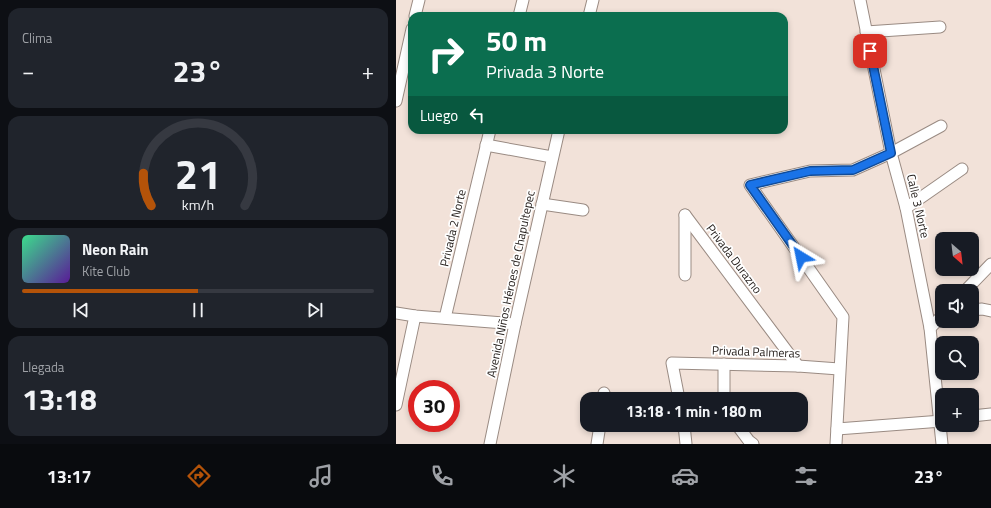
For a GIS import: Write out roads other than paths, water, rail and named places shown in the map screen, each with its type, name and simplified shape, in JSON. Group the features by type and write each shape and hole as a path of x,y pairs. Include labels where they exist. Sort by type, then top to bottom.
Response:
{"street":[{"path":"416,12 419,0"},
{"path":"520,12 523,0"},
{"path":"589,12 593,0"},
{"name":"Calle 3 Norte","path":"860,0 891,153 906,208 930,328 937,388"},
{"path":"866,32 940,27"},
{"path":"396,101 408,48"},
{"path":"836,444 843,317 750,185 810,171 853,170 891,153 941,126"},
{"name":"Privada 2 Norte","path":"445,318 489,134"},
{"name":"Avenida Niños Héroes de Chapultepec","path":"490,444 515,324 558,134"},
{"path":"486,145 552,157"},
{"path":"906,208 962,169"},
{"path":"542,204 583,210"},
{"name":"Privada Durazno","path":"685,275 685,215 798,366"},
{"path":"972,284 991,264"},
{"path":"979,309 991,311"},
{"path":"396,313 515,324"},
{"path":"396,405 416,316"},
{"path":"930,328 935,323"},
{"name":"Privada Palmeras","path":"678,392 672,362 798,366 840,370"},
{"path":"724,364 724,392"},
{"path":"979,415 991,414"},
{"path":"837,429 935,421"},
{"path":"597,444 599,432"},
{"path":"685,432 686,444"},
{"path":"742,432 753,444"},
{"name":"Calle 3 Norte","path":"941,432 942,444"}]}
